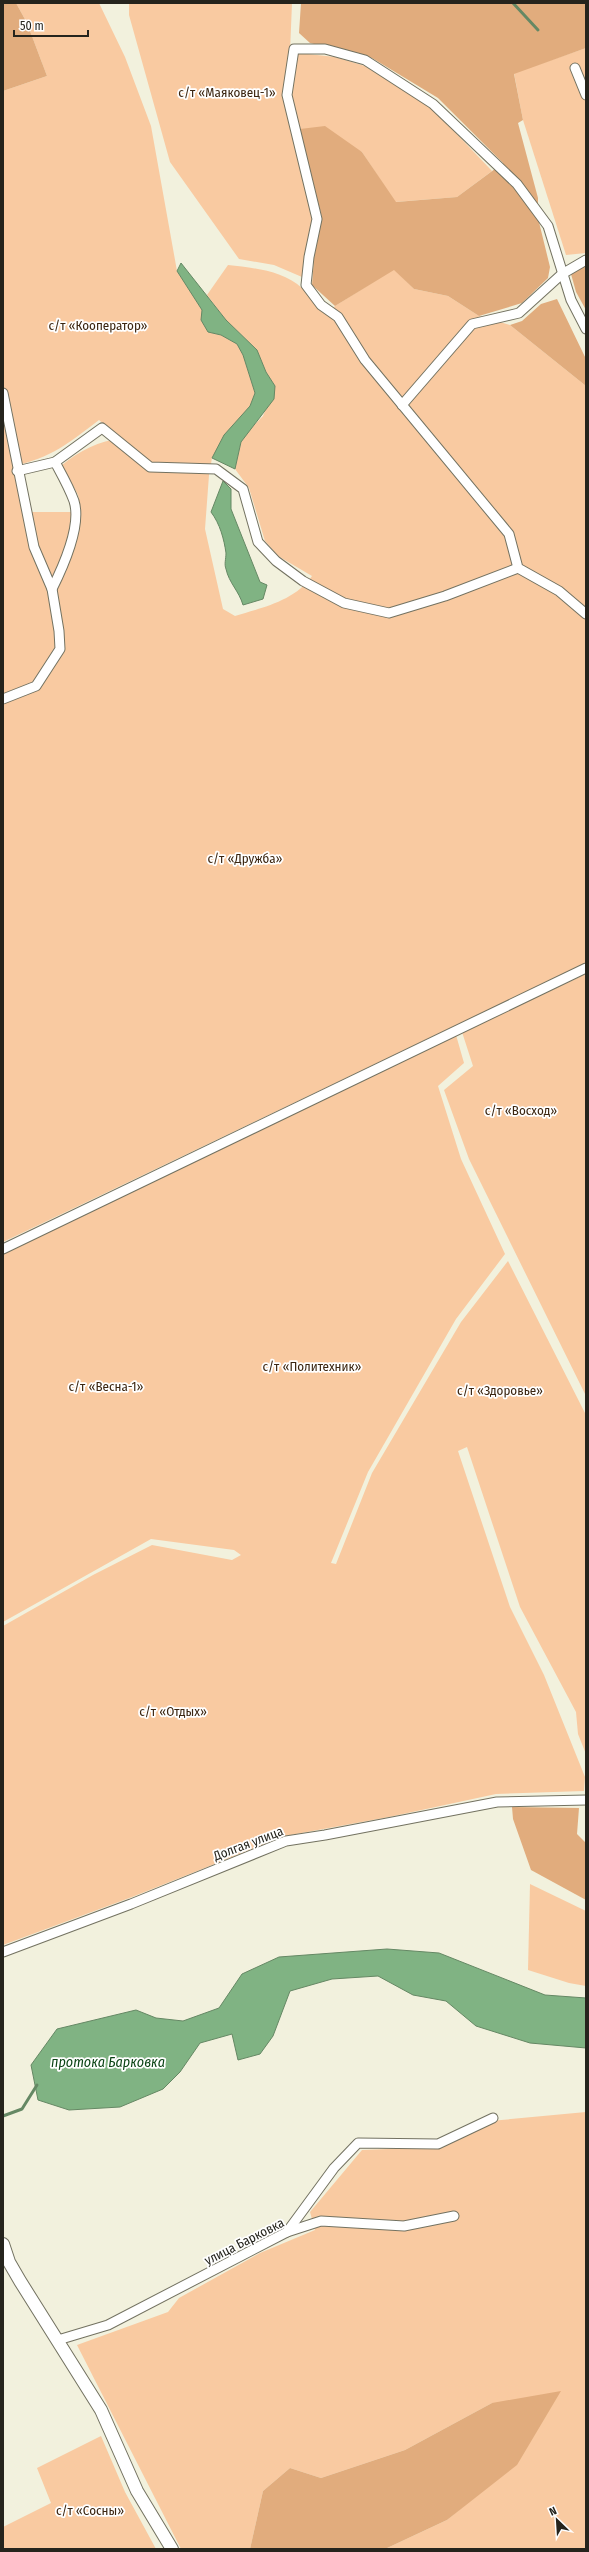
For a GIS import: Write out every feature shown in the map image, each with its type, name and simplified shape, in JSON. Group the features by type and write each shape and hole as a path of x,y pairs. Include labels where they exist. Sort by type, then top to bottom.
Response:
{"main road":[{"path":"3,2244 9,2262 20,2281 101,2410 137,2491 172,2549"}],"street":[{"path":"586,329 562,274 548,226 517,184 433,104 364,60 325,49 294,49 287,95 316,218 306,285 321,306 338,317 364,360 509,534 518,568 559,591 586,614"},
{"path":"574,68 586,95"},
{"path":"402,405 472,324 518,313 562,274 586,260"},
{"path":"3,393 17,471 34,547 52,589 59,631 60,649 36,686 3,699"},
{"path":"17,471 55,462 102,428 150,467 216,469 243,489 258,542 276,561 303,581 344,603 389,613 445,596 518,568"},
{"path":"52,589 66,561 74,525 74,503 55,462"},
{"path":"3,1249 586,968"},
{"name":"Долгая улица","path":"3,1952 131,1904 286,1841 497,1802 586,1800"},
{"path":"287,2232 334,2168 358,2143 438,2144 493,2118"},
{"name":"улица Барковка","path":"58,2340 108,2325 287,2232 321,2221 404,2226 454,2216"}],"green space":[{"name":"с/т «Дружба»","path":"16,3 99,3 125,57 151,126 177,271 202,310 202,320 208,332 221,335 237,344 243,355 255,393 250,406 212,458 209,475 205,529 223,609 235,616 277,602 296,592 305,585 312,576 278,556 265,541 249,488 235,469 241,442 249,430 263,416 275,386 266,372 257,350 226,320 207,295 228,265 267,271 286,277 302,288 317,305 329,314 335,306 394,269 414,289 448,296 479,316 510,325 586,386 586,963 3,1242 3,91 47,76 27,23","holes":["99,420 121,439 90,447 75,455 62,465 78,495 81,512 22,512 13,466 38,459 59,449"]},
{"name":"с/т «Маяковец-1»","path":"129,3 292,3 290,52 335,57 365,66 432,108 492,171 457,197 395,202 362,152 300,129 314,221 302,277 274,265 239,259 170,162 129,15"},
{"path":"586,48 586,253 566,255 523,120 514,73"},
{"name":"с/т «Восход»","path":"586,974 586,1396 469,1159 444,1090 473,1066 462,1032"},
{"path":"456,1035 464,1063 438,1086 461,1159 505,1254 456,1319 368,1472 331,1563 336,1564 372,1473 461,1322 508,1261 586,1415 586,1754 578,1734 576,1712 520,1607 467,1447 458,1451 510,1607 544,1675 585,1777 584,1791 496,1794 389,1817 285,1836 132,1897 3,1945 3,1626 93,1575 152,1545 232,1560 241,1555 234,1550 151,1539 3,1622 3,1254"},
{"path":"530,1884 586,1911 586,1986 569,1983 528,1970"},
{"path":"586,2112 586,2549 385,2549 447,2520 471,2500 492,2403 405,2450 321,2478 290,2468 263,2491 250,2549 181,2549 77,2345 168,2312 179,2298 260,2253 315,2230 310,2212 362,2150 439,2147 490,2121"},
{"name":"с/т «Сосны»","path":"101,2436 125,2492 156,2549 3,2549 3,2527 51,2503 37,2468"}],"shaded area":[{"path":"3,3 16,3 27,23 47,76 3,91"},
{"path":"301,3 586,3 586,48 514,74 523,120 518,123 538,198 538,218 550,267 548,278 522,303 479,316 448,296 414,289 394,270 335,306 312,285 314,258 322,218 300,129 325,126 362,152 396,202 457,197 503,163 438,98 372,58 310,43 299,33"},
{"path":"586,264 586,310 576,292 571,274"},
{"path":"557,299 586,359 586,386 510,325 522,321 541,304"},
{"path":"512,1807 579,1808 577,1834 586,1843 586,1900 531,1870 513,1819"},
{"path":"561,2391 517,2465 447,2520 385,2549 250,2549 263,2491 290,2468 321,2478 405,2450 492,2403"}],"water":[{"path":"181,263 226,320 257,350 266,372 275,386 274,399 241,442 235,469 212,458 224,435 250,406 255,393 243,355 237,344 221,335 208,332 201,320 202,310 177,271"},
{"path":"223,481 231,489 231,509 260,582 267,585 263,599 243,605 227,574 225,565 226,553 223,537 211,512"},
{"name":"протока Барковка","path":"387,1949 439,1953 545,1995 586,1998 586,2048 530,2043 476,2026 446,2001 413,1995 378,1976 332,1979 290,1991 273,2036 260,2054 238,2060 232,2034 200,2043 180,2072 163,2089 120,2107 69,2110 38,2100 31,2065 57,2029 136,2010 156,2018 183,2021 219,2008 242,1974 279,1957"}],"waterway":[{"path":"513,3 538,30"},
{"path":"3,2116 22,2109 37,2085"}],"park label":[{"name":"с/т «Кооператор»","path":"98,325"},
{"name":"с/т «Политехник»","path":"312,1366"},
{"name":"с/т «Весна-1»","path":"106,1386"},
{"name":"с/т «Здоровье»","path":"500,1390"},
{"name":"с/т «Отдых»","path":"173,1711"}]}
